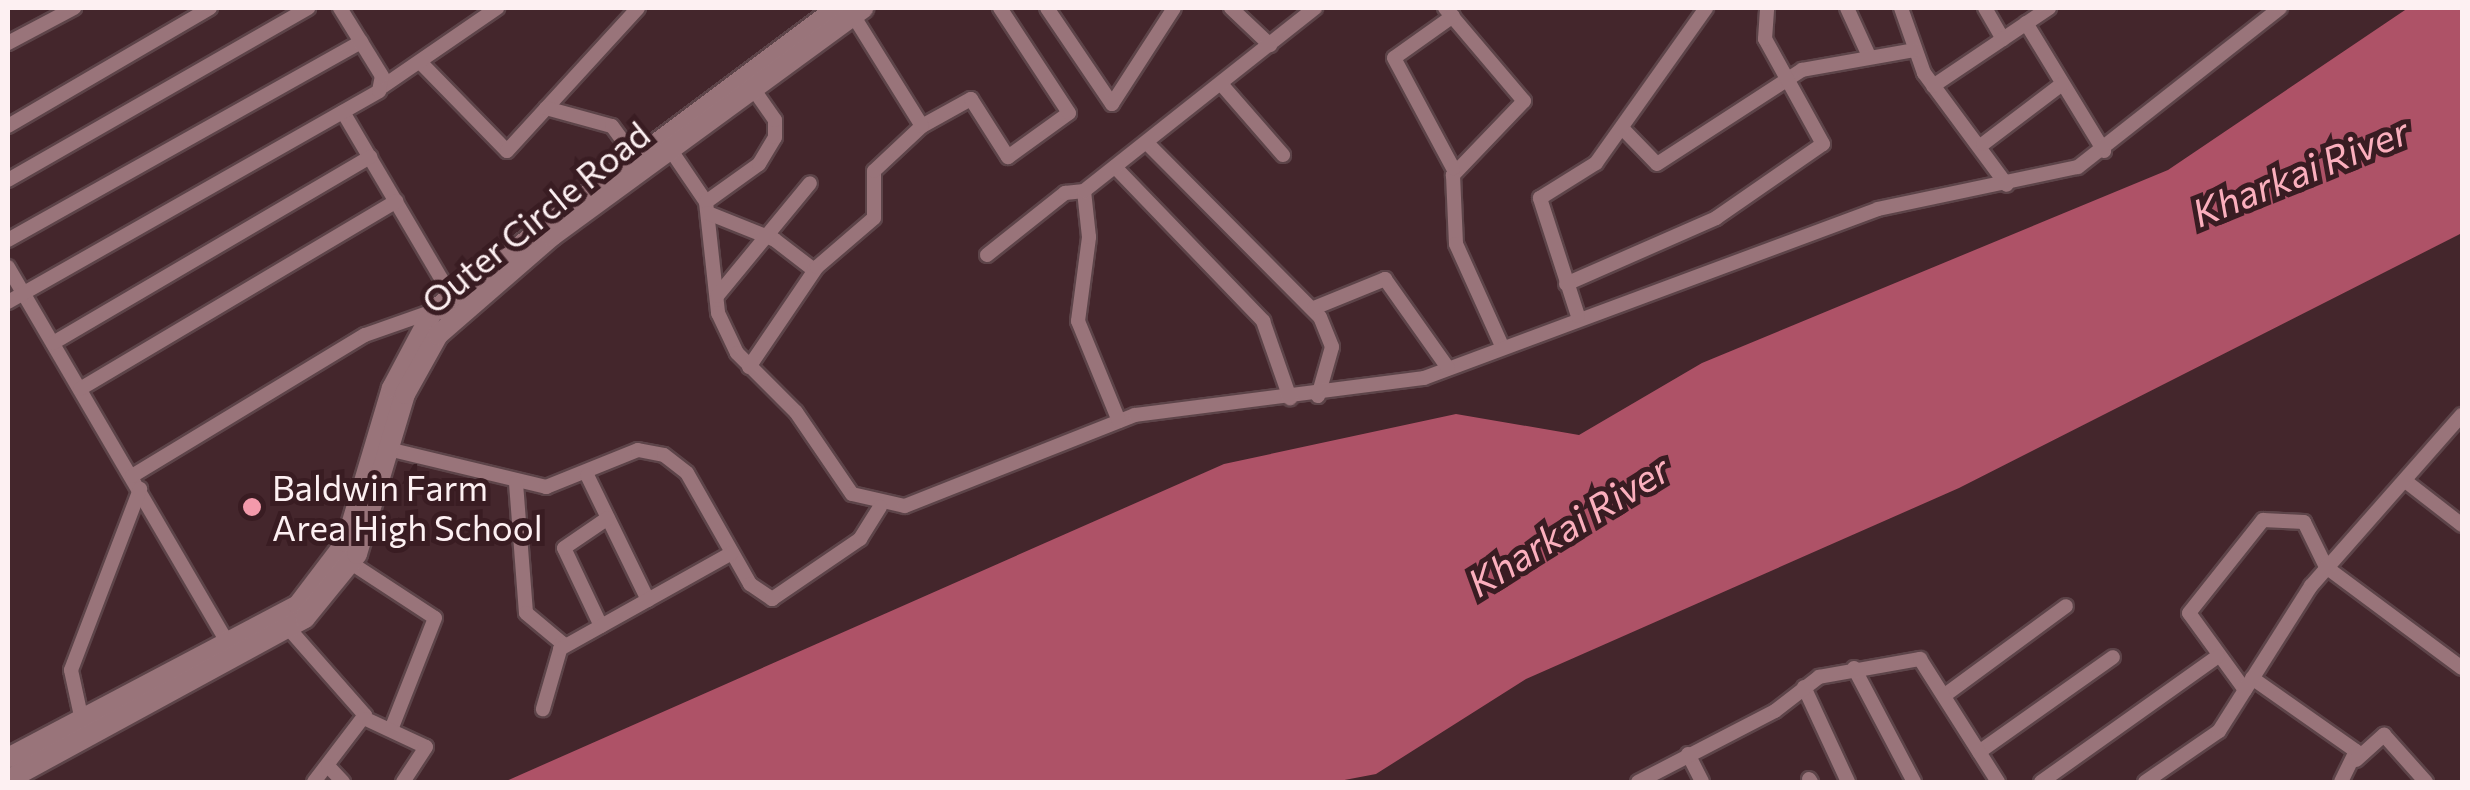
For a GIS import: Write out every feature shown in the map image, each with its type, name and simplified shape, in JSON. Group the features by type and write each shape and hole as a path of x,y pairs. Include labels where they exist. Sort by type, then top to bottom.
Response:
{"main road":[{"name":"Outer Circle Road","path":"8,780 234,654 298,605 326,574 346,542 406,354 433,311 454,305 670,149 851,10"},
{"name":"Outer Circle Road","path":"8,758 81,716 290,630 351,564 419,362 454,305 634,156 851,10"}],"street":[{"path":"8,43 74,8"},
{"path":"8,126 210,8"},
{"path":"8,180 308,8"},
{"path":"340,8 382,87"},
{"path":"8,302 25,296 423,65 497,8"},
{"path":"423,65 501,152 638,8"},
{"path":"748,367 814,270 874,218 874,171 922,126 970,99 1008,158 1069,113 1000,8"},
{"path":"1047,8 1112,104 1174,8"},
{"path":"1231,8 1270,46"},
{"path":"987,255 1065,193 1084,191 1147,144 1315,8"},
{"path":"1578,316 1540,198 1596,163 1624,130 1706,8"},
{"path":"1566,284 1716,218 1820,147 1765,39 1767,8"},
{"path":"1847,8 1869,56"},
{"path":"1901,8 1914,50 1932,86 1983,144 2007,185"},
{"path":"1985,8 2003,39"},
{"path":"1932,86 2049,8"},
{"path":"670,149 707,207 717,296 726,334 748,367 796,412 852,494 880,507 905,506 1118,421 1318,396 1448,368 1578,316 1878,210 2007,185 2104,151 2280,8"},
{"path":"851,10 922,126"},
{"path":"1454,168 1494,140 1524,101 1449,12 1394,58 1454,168 1456,244 1502,346"},
{"path":"2026,24 2104,151"},
{"path":"8,240 361,42"},
{"path":"1624,130 1657,164 1786,80 1869,56 1914,50"},
{"path":"1983,144 2062,84"},
{"path":"1222,85 1283,156"},
{"path":"707,207 760,164 775,137 775,120 752,87"},
{"path":"546,108 612,126 634,156"},
{"path":"343,112 454,305"},
{"path":"1147,144 1314,308 1332,347 1318,396"},
{"path":"53,343 370,157"},
{"path":"1115,167 1263,321 1282,354 1290,398"},
{"path":"717,296 753,262 762,237 810,183"},
{"path":"1084,191 1088,254 1078,321 1118,421"},
{"path":"80,389 396,201"},
{"path":"707,207 814,270"},
{"path":"8,267 234,654"},
{"path":"1314,308 1384,280 1448,368"},
{"path":"81,716 71,670 136,482 365,335 433,311"},
{"path":"2145,782 2210,740 2326,567 2408,483 2462,415"},
{"path":"388,449 516,483 546,487 587,476 638,450 664,455 687,473 756,590 782,597 860,539 880,507"},
{"path":"587,476 648,600"},
{"path":"516,483 526,613 557,632 560,649 543,709"},
{"path":"2408,483 2462,526"},
{"path":"601,626 564,548 608,518"},
{"path":"2356,760 2248,684 2218,656 2188,614 2249,526 2304,522 2326,567 2462,668"},
{"path":"560,649 732,553"},
{"path":"351,564 435,618 392,727"},
{"path":"1946,694 2066,606"},
{"path":"290,630 366,719 392,727 427,749 403,782"},
{"path":"1979,752 2112,656"},
{"path":"2041,782 2218,656"},
{"path":"1638,782 1804,687 1854,668 1923,660 1998,782"},
{"path":"1854,668 1914,782"},
{"path":"1804,687 1848,782"},
{"path":"314,782 366,719"},
{"path":"2341,782 2356,760 2384,735 2426,782"},
{"path":"1688,754 1702,782"},
{"path":"328,766 344,782"}],"water":[{"name":"Kharkai River","path":"2408,8 2462,8 2462,233 1959,488 1526,679 1376,774 1334,782 504,782 1224,464 1456,414 1579,435 1702,363 2168,170"}],"place":[{"name":"Baldwin Farm Area High School","path":"252,507"}]}
